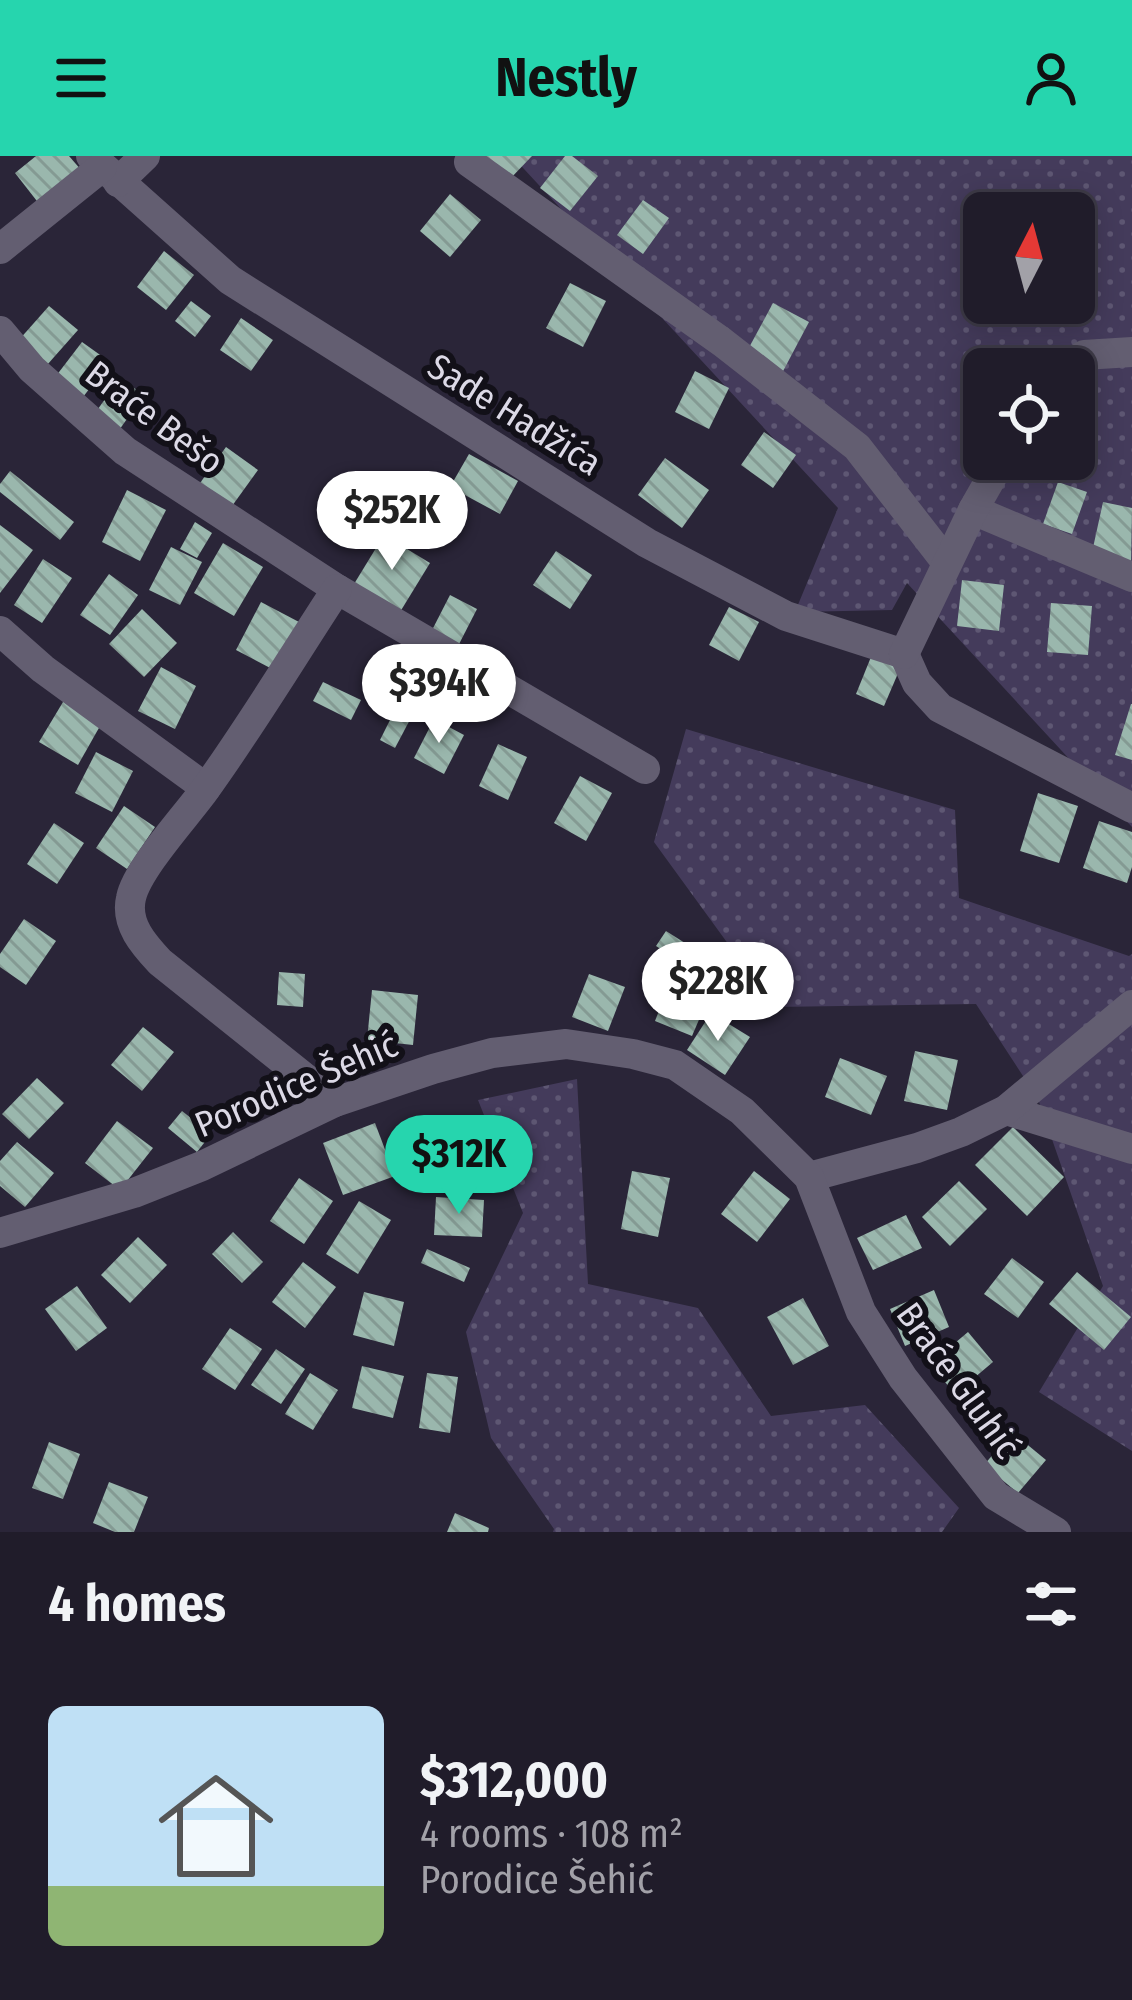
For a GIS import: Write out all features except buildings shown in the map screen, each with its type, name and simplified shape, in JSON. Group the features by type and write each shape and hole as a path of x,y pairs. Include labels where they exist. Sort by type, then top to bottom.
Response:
{"street":[{"path":"0,249 103,168 146,156"},
{"path":"470,162 722,342 857,447 946,563"},
{"name":"Sade Hadžića","path":"103,168 230,280 646,543 786,616 904,654"},
{"name":"Braće Bešo","path":"0,331 32,369 125,452 337,590 645,769"},
{"path":"1095,354 1132,352"},
{"path":"990,480 904,654 917,683 940,708 1132,808"},
{"path":"973,510 1132,577"},
{"path":"335,1102 160,962 142,942 131,919 130,898 337,590"},
{"path":"0,631 43,669 206,788"},
{"path":"809,1177 917,1148 1006,1110 1132,1004"},
{"name":"Porodice Šehić","path":"4,1225 134,1193 335,1102 433,1069 492,1053 566,1044 675,1065 742,1111 809,1177"},
{"path":"1006,1110 1132,1149"},
{"name":"Braće Gluhić","path":"809,1177 861,1312 903,1378 996,1496 1056,1532"}],"shaded area":[{"path":"512,156 1132,156 1132,827 907,583 892,610 795,612 838,508"},
{"path":"686,729 955,810 959,898 1132,954 1132,1451 1039,1392 1103,1286 1038,1099 976,1004 774,1007 654,842"},
{"path":"577,1079 588,1284 698,1308 771,1416 865,1405 959,1508 942,1532 553,1532 491,1438 466,1332 523,1213 478,1100"}]}
